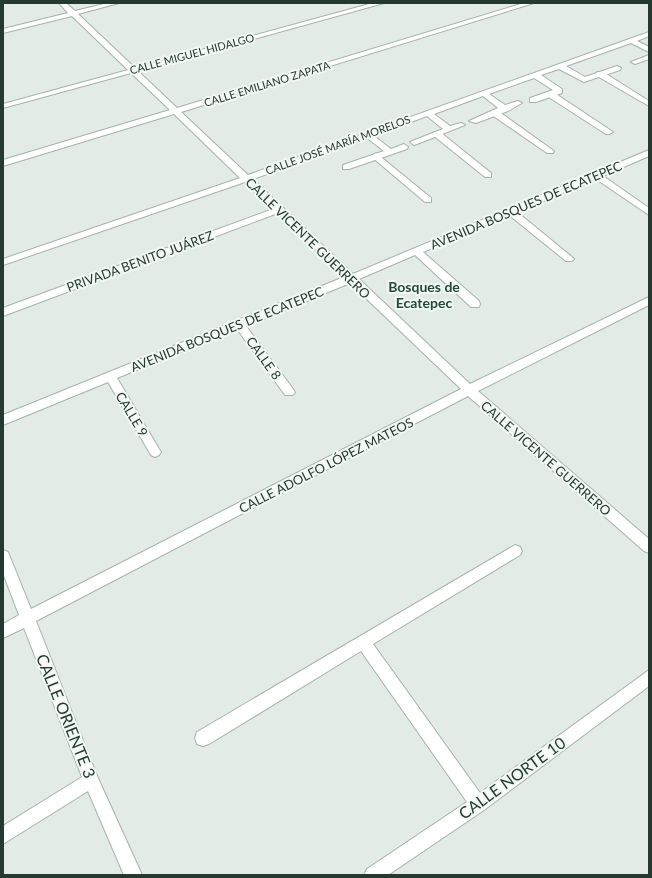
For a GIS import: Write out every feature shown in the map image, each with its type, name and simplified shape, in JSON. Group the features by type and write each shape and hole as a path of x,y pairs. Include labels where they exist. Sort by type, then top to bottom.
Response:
{"street":[{"name":"CALLE VICENTE GUERRERO","path":"62,3 350,279 470,391 649,547"},
{"path":"3,31 116,3"},
{"name":"CALLE MIGUEL HIDALGO","path":"3,106 381,3"},
{"name":"CALLE EMILIANO ZAPATA","path":"3,163 176,112 531,3"},
{"name":"CALLE JOSÉ MARÍA MORELOS","path":"3,262 245,179 649,34"},
{"path":"631,40 649,56 635,62"},
{"path":"560,66 584,80 616,68"},
{"path":"600,74 649,104"},
{"path":"533,100 559,91 535,75"},
{"path":"483,94 505,109"},
{"path":"550,94 609,132"},
{"path":"473,121 518,103"},
{"path":"495,112 550,151"},
{"path":"428,113 449,129"},
{"path":"414,142 462,125"},
{"path":"437,134 488,175"},
{"path":"368,135 390,152"},
{"path":"346,167 404,147"},
{"name":"AVENIDA BOSQUES DE ECATEPEC","path":"3,420 350,279 649,153"},
{"path":"376,156 428,200"},
{"path":"596,175 649,212"},
{"name":"PRIVADA BENITO JUÁREZ","path":"3,312 278,210"},
{"path":"510,211 570,259"},
{"path":"416,251 475,304"},
{"name":"CALLE ADOLFO LÓPEZ MATEOS","path":"3,630 649,301"},
{"name":"CALLE 8","path":"239,324 289,392"},
{"name":"CALLE 9","path":"110,376 155,452"},
{"path":"203,738 515,551"},
{"name":"CALLE ORIENTE 3","path":"3,556 91,780 133,875"},
{"path":"363,642 478,804"},
{"name":"CALLE NORTE 10","path":"373,875 478,804 649,677"},
{"path":"3,836 91,780"}],"district":[{"name":"Bosques de Ecatepec","path":"424,296"}]}
